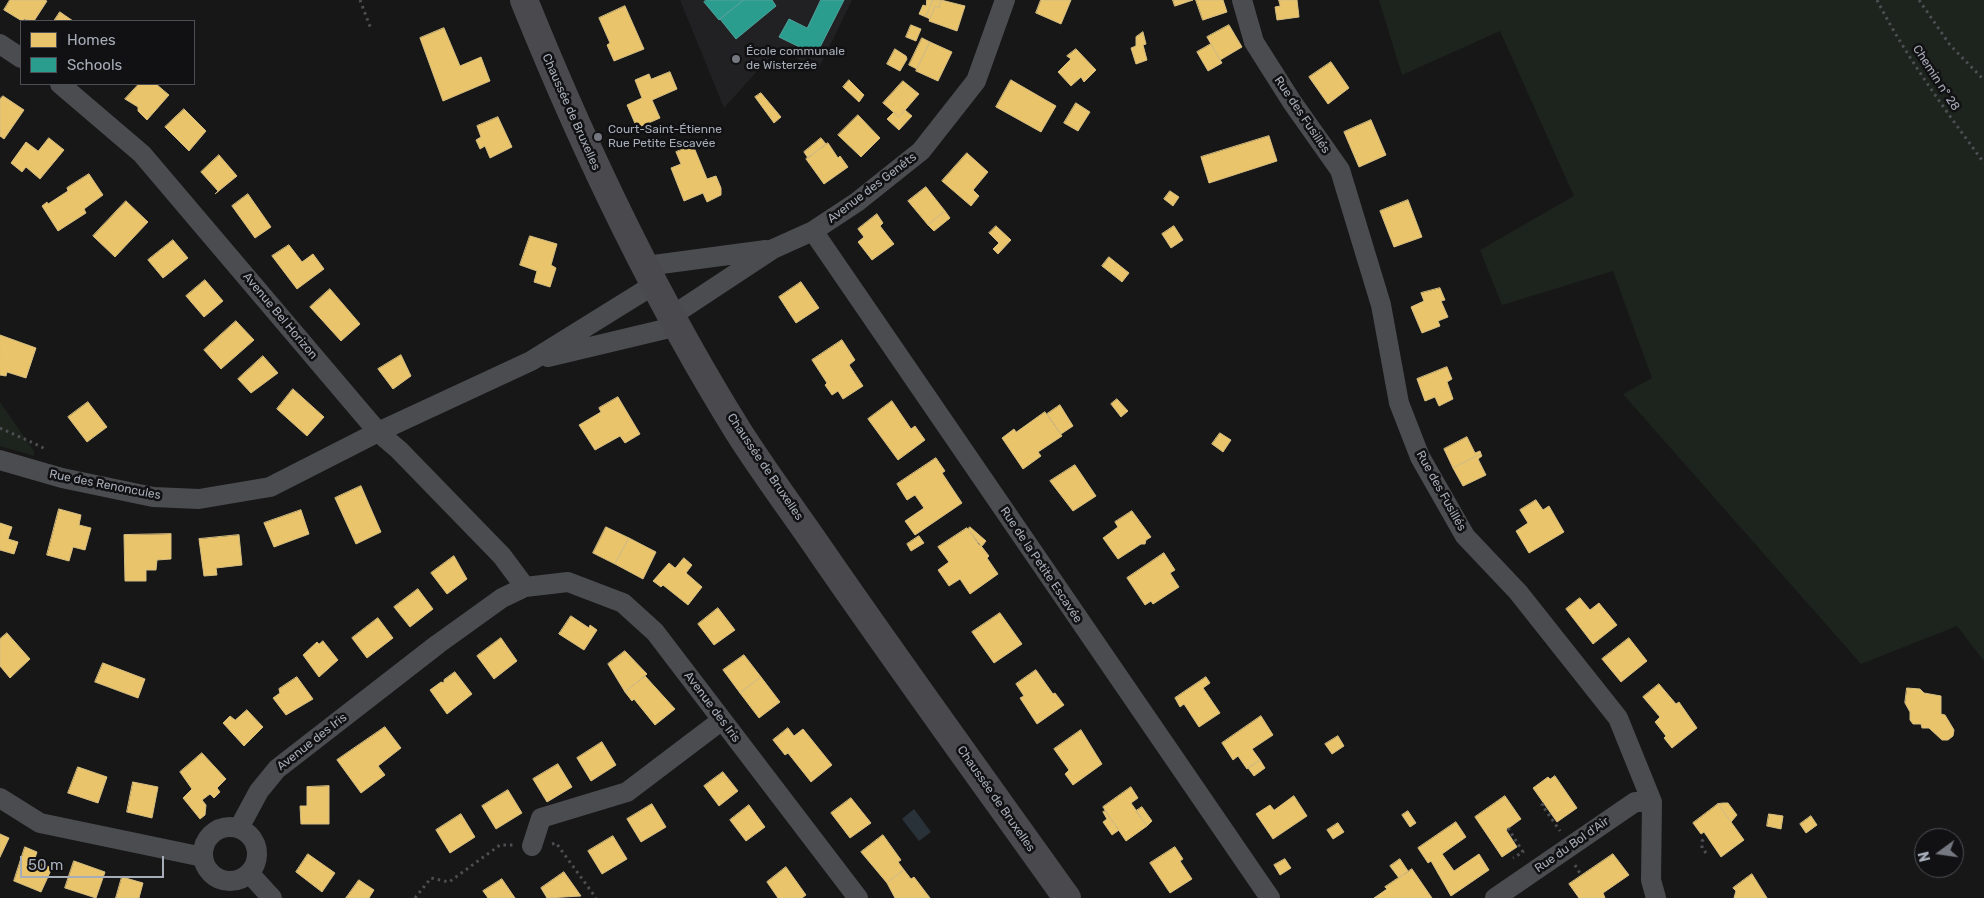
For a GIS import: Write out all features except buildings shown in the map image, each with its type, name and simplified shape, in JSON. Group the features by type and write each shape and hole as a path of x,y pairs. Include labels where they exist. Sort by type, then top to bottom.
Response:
{"main road":[{"name":"Chaussée de Bruxelles","path":"524,0 557,82 599,176 675,320 738,431 862,611 1067,898"}],"street":[{"name":"Avenue des Genêts","path":"675,320 773,249 813,231 857,202 921,151 976,81 1005,0"},
{"name":"Rue des Fusillés","path":"1242,0 1254,42 1292,102 1340,170 1381,304 1399,403 1420,458 1466,536 1518,592 1618,718 1652,802 1651,880 1656,898"},
{"path":"0,44 20,57"},
{"name":"Avenue Bel Horizon","path":"61,85 142,154 378,432"},
{"name":"Rue de la Petite Escavée","path":"813,231 1270,898"},
{"name":"Avenue des Genêts","path":"651,275 773,249"},
{"path":"532,361 651,275"},
{"path":"525,587 502,556 399,450 378,432 532,361 675,320"},
{"name":"Rue des Renoncules","path":"0,460 62,478 153,497 199,499 270,487 378,432"},
{"name":"Avenue des Iris","path":"239,828 259,792 277,769 438,644 502,598 525,587 568,582 623,603 655,632 858,898"},
{"path":"532,846 541,818 627,792 722,720"},
{"path":"0,798 40,823 203,857"},
{"name":"Rue du Bol d'Air","path":"1495,898 1635,802 1652,802"},
{"path":"230,826 239,828 248,833 257,848 257,858 249,873 239,880 223,880 212,874 206,867 203,848 207,838 214,831 230,826"},
{"path":"249,873 272,898"}],"path":[{"path":"360,0 371,29"},
{"name":"Chemin n° 28","path":"1877,0 1887,19 1950,116 1984,163"},
{"path":"1919,0 1950,44 1984,80"},
{"path":"1544,804 1542,805 1570,846"},
{"path":"1508,828 1523,852 1513,858"},
{"path":"1706,853 1702,848 1702,841 1707,837"},
{"path":"415,898 432,878 449,882 500,845 532,846 556,844 596,898"}],"shaded area":[{"name":"École communale de Wisterzée","path":"680,0 852,0 817,72 779,47 724,108"},
{"path":"1379,0 1984,0 1984,661 1957,626 1861,664 1623,394 1652,378 1613,271 1502,305 1480,250 1574,196 1500,31 1402,75"},
{"path":"0,402 34,451 34,456 0,446"},
{"path":"914,809 931,832 919,841 902,819"}],"place":[{"name":"École communale de Wisterzée","path":"736,59"},
{"name":"Court-Saint-Étienne Rue Petite Escavée","path":"598,137"}]}
